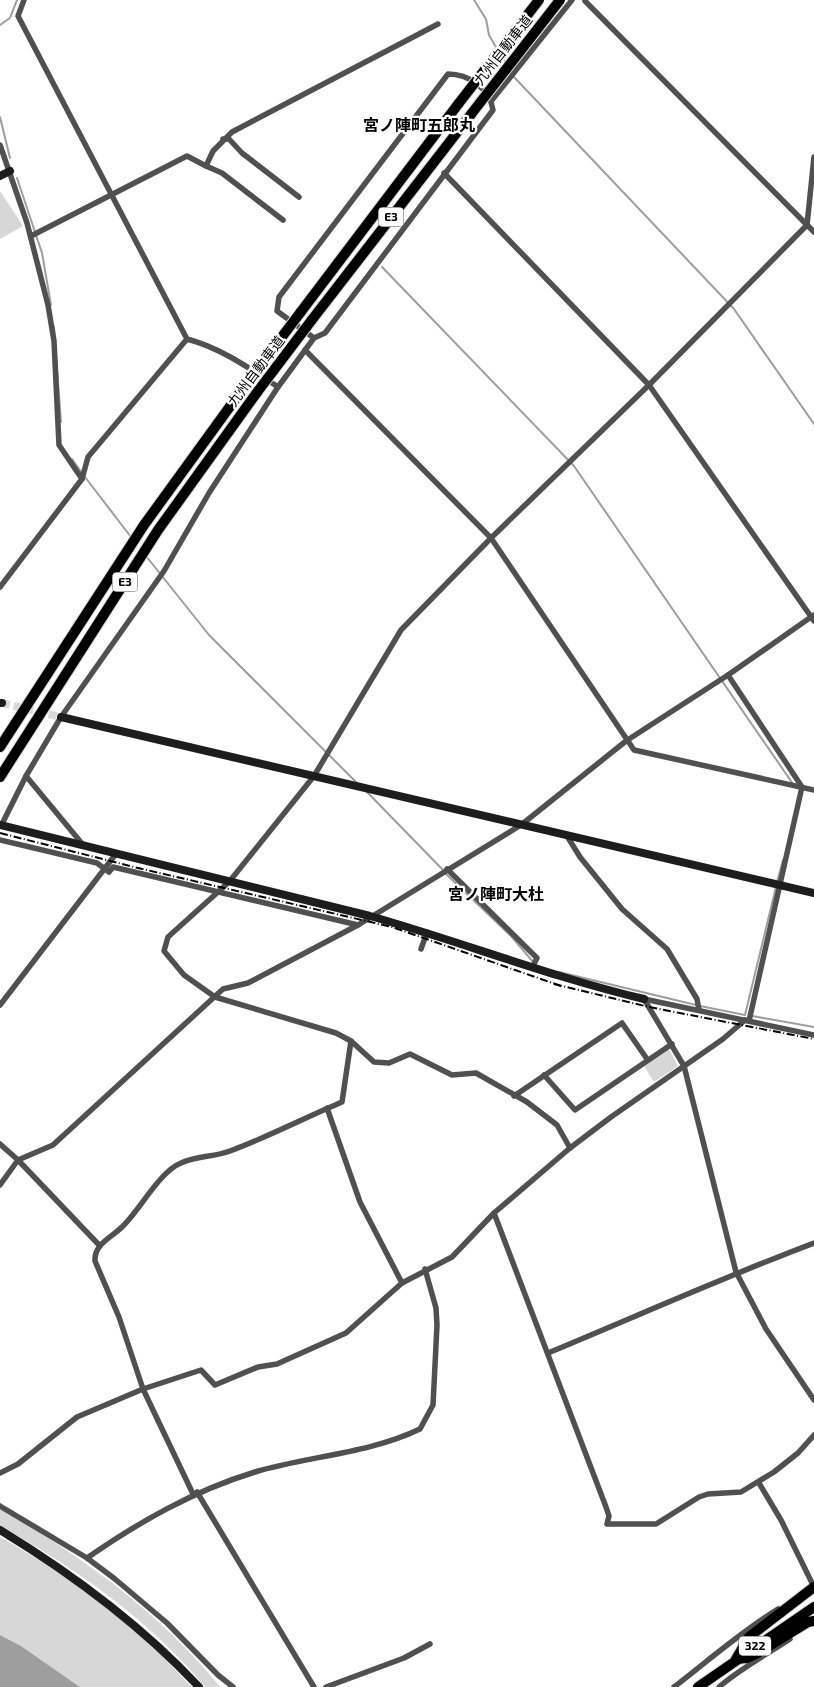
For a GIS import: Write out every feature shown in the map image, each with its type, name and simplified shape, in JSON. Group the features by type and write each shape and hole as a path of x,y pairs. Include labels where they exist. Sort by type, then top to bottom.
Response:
{"highway":[{"name":"九州自動車道","path":"0,747 144,525 247,383 539,0"},
{"name":"九州自動車道","path":"0,776 158,530 258,391 560,0"},
{"path":"736,1659 750,1637 814,1587"},
{"name":"322","path":"698,1687 814,1607"},
{"path":"736,1659 747,1658 756,1654 808,1622 814,1622"}],"street":[{"path":"24,0 18,16 188,339 205,343 278,387"},
{"path":"492,100 572,0"},
{"path":"576,0 586,1 814,232"},
{"path":"206,166 213,151 223,139 438,24"},
{"path":"314,338 277,311 279,296 448,74 461,74 473,80 492,100 494,110 444,173 325,333 314,338 278,387 209,493 164,571 61,716 26,776 0,826 370,916 427,932 532,968 644,999 747,1020 814,1037"},
{"path":"223,139 230,139 242,154 299,197"},
{"path":"0,145 31,236 48,305 54,341 59,445 82,479"},
{"path":"31,236 187,156 222,173 283,220"},
{"path":"570,1148 557,1125 543,1112 476,1073 452,1075 410,1054 389,1063 374,1062 351,1041 336,1033 216,997 184,975 164,951 168,937 229,882 314,776 401,630 491,538 649,385 807,226 814,157"},
{"path":"0,176 10,171"},
{"path":"0,1185 18,1160 52,1145 223,989 248,983 358,925 521,825 626,741 813,618 649,385 444,173"},
{"path":"0,587 82,479 88,457 188,339"},
{"path":"305,350 491,538 626,741 634,750 641,754 814,790"},
{"path":"0,1473 18,1464 76,1417 143,1389 201,1370 215,1385 258,1367 277,1364 341,1336 402,1283 425,1269 452,1257 494,1213 570,1148 611,1116 747,1020 802,787 728,675"},
{"path":"61,716 814,893"},
{"path":"26,776 85,848"},
{"path":"567,836 580,857 622,909 667,949 697,999 700,1010"},
{"path":"0,840 97,863 109,872 113,867 216,893 358,925"},
{"path":"0,1005 115,855"},
{"path":"447,870 537,958 532,968"},
{"path":"421,949 427,932"},
{"path":"644,999 684,1066 736,1272 766,1329 814,1399"},
{"path":"514,1096 622,1023 647,1059"},
{"path":"314,1687 195,1493 143,1389 119,1317 95,1261 95,1253 100,1246 123,1227 166,1175 181,1163 222,1154 268,1137 342,1102 351,1041"},
{"path":"544,1075 575,1110 647,1059 672,1044"},
{"path":"327,1108 360,1202 402,1283"},
{"path":"0,1144 18,1160 100,1246"},
{"path":"494,1213 606,1507 609,1516 607,1524 656,1524 699,1497 708,1494 735,1494 759,1483 798,1453 814,1435"},
{"path":"548,1354 709,1286 736,1272 814,1243"},
{"path":"87,1558 126,1531 195,1493 256,1472 356,1450 420,1429 433,1405 438,1325 436,1308 425,1269"},
{"path":"674,1687 728,1646 748,1628 814,1587 781,1520 759,1483"},
{"path":"0,1506 87,1558 167,1623 218,1675 233,1687"},
{"path":"0,1530 81,1582 106,1601 166,1651 199,1687"},
{"path":"720,1687 742,1667 761,1659 814,1622"},
{"path":"326,1687 404,1658 430,1644"},
{"path":"218,1675 227,1687"}],"shaded area":[{"path":"0,191 23,226 0,239"},
{"path":"669,1049 678,1066 654,1082 644,1066"},
{"path":"0,1509 61,1546 119,1588 172,1635 220,1687 205,1687 161,1640 110,1597 83,1577 0,1526"},
{"path":"0,1537 50,1567 102,1604 151,1645 191,1687 80,1687 21,1646 0,1635"},
{"path":"0,1635 21,1646 80,1687 0,1687"}],"waterway":[{"path":"0,25 10,18 17,0"},
{"path":"474,0 486,19 489,35 497,49"},
{"path":"501,55 506,64"},
{"path":"514,77 734,309 814,424"},
{"path":"0,117 10,158"},
{"path":"17,178 42,253 51,305"},
{"path":"382,267 574,466 793,784"},
{"path":"54,327 61,422"},
{"path":"72,459 82,473"},
{"path":"85,477 131,537"},
{"path":"146,556 209,635 357,783"},
{"path":"366,791 443,870"},
{"path":"777,882 783,860"},
{"path":"446,874 511,936 534,963"},
{"path":"700,1006 745,1015 776,887"},
{"path":"559,972 696,1005"},
{"path":"752,1016 814,1027"}],"tunnel":[{"path":"2,703 61,717"}],"railway":[{"path":"0,833 138,868 392,927 561,986"},
{"path":"554,984 649,1007 814,1039"}],"district":[{"name":"宮ノ陣町五郎丸","path":"419,125"},
{"name":"宮ノ陣町大杜","path":"496,894"}]}
